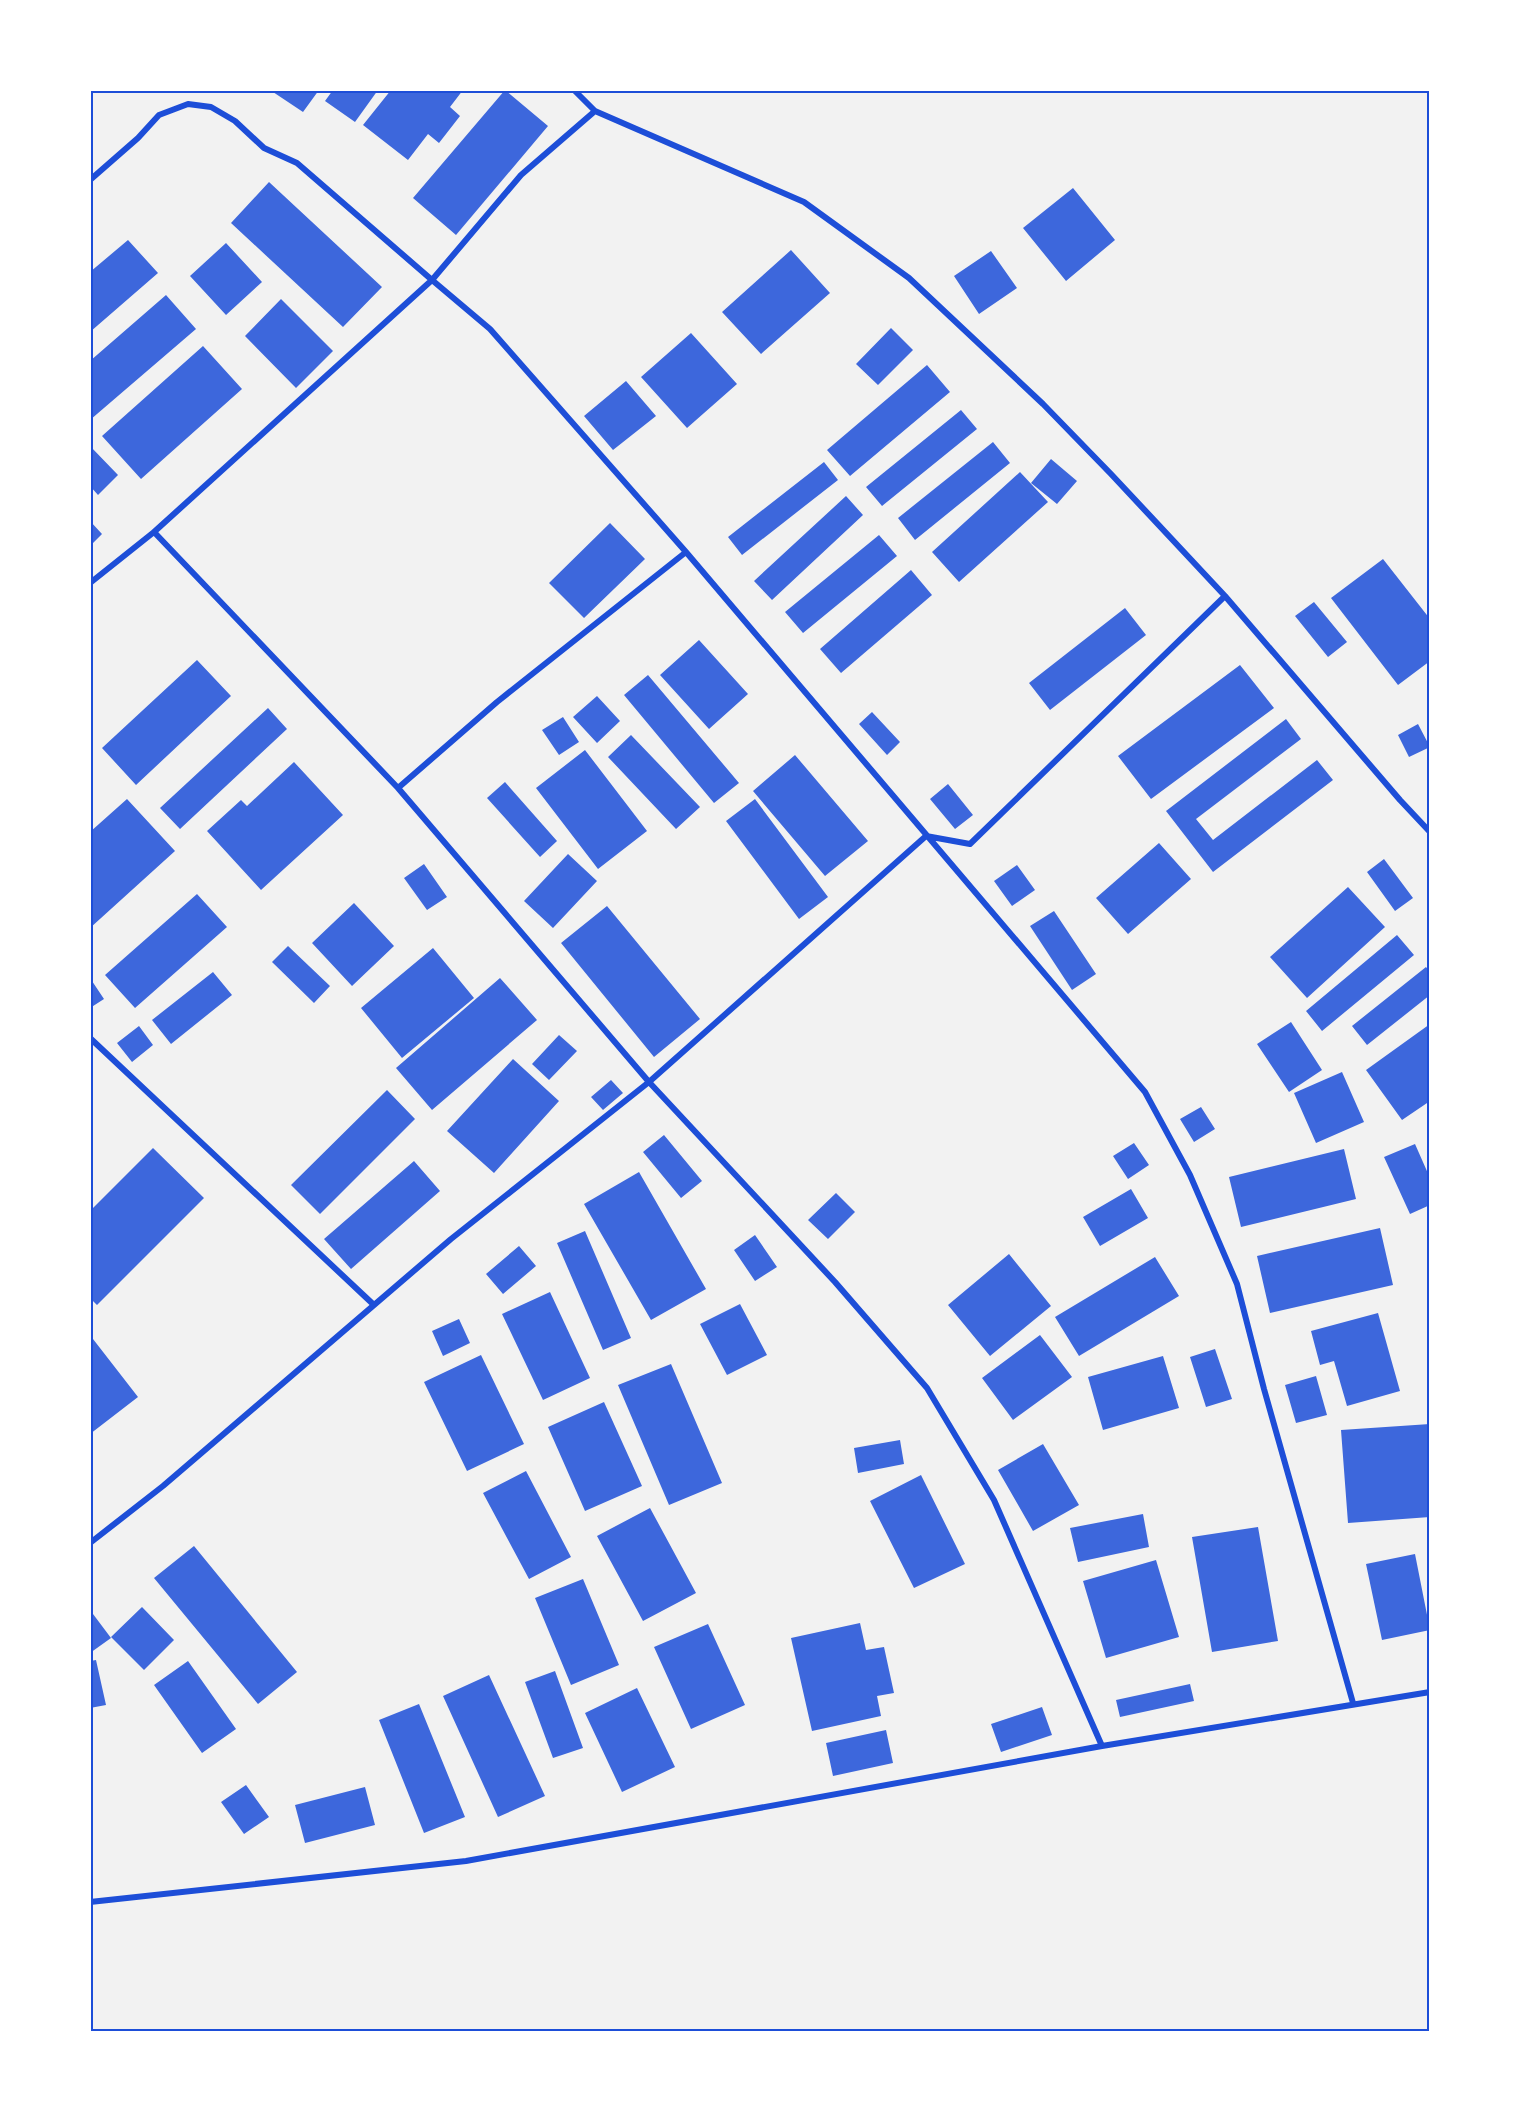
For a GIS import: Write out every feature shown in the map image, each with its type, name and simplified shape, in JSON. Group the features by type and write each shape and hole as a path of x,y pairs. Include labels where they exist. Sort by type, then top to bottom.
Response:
{"street":[{"path":"574,90 595,111 804,202 909,278 1043,404 1111,474 1225,596 1430,832"},
{"path":"90,180 138,138 159,115 188,104 211,107 235,121 264,148 297,164 490,329 686,552 1145,1092 1190,1175 1237,1284 1264,1389 1353,1703"},
{"path":"90,583 154,532 432,280 521,175 595,111"},
{"path":"154,532 398,788 650,1082 835,1282 927,1388 994,1500 1102,1746"},
{"path":"398,788 497,702 686,552"},
{"path":"926,836 970,844 1225,596"},
{"path":"90,1543 163,1486 451,1239 650,1082 926,836"},
{"path":"90,1038 374,1305"},
{"path":"90,1902 466,1861 1102,1746 1430,1692"}],"building":[{"path":"270,90 319,90 303,112"},
{"path":"333,90 378,90 355,122 325,101"},
{"path":"391,90 463,90 450,107 460,116 439,143 428,134 408,160 363,125"},
{"path":"505,90 548,126 456,235 413,198"},
{"path":"269,182 382,287 343,327 231,223"},
{"path":"1073,188 1115,240 1066,281 1023,228"},
{"path":"128,240 158,273 90,332 90,272"},
{"path":"226,243 262,282 226,315 190,276"},
{"path":"791,250 830,293 761,354 722,312"},
{"path":"991,251 1017,288 979,314 954,276"},
{"path":"166,295 196,329 90,420 90,361"},
{"path":"281,299 333,351 296,388 245,336"},
{"path":"891,328 913,350 878,385 856,364"},
{"path":"691,333 737,384 687,428 641,377"},
{"path":"203,346 242,389 141,479 102,436"},
{"path":"927,365 950,392 850,476 827,450"},
{"path":"626,381 656,416 613,450 584,416"},
{"path":"961,410 977,429 882,506 866,487"},
{"path":"993,442 1010,463 915,540 898,518"},
{"path":"90,446 118,475 98,495 90,486"},
{"path":"1051,459 1077,481 1057,504 1031,483"},
{"path":"824,462 838,480 742,555 728,537"},
{"path":"1020,472 1048,502 959,582 932,552"},
{"path":"846,496 863,515 772,600 754,581"},
{"path":"90,521 102,534 90,546"},
{"path":"610,523 645,559 584,618 549,583"},
{"path":"879,535 897,556 803,633 785,612"},
{"path":"1383,559 1430,619 1430,661 1398,685 1331,598"},
{"path":"911,570 932,595 841,673 820,649"},
{"path":"1314,602 1347,642 1328,657 1295,616"},
{"path":"1125,608 1146,635 1050,710 1029,683"},
{"path":"699,640 748,694 709,729 660,675"},
{"path":"197,660 231,696 136,785 102,748"},
{"path":"1240,665 1274,708 1151,799 1118,756"},
{"path":"648,675 739,783 714,803 624,695"},
{"path":"597,696 620,721 597,743 573,717"},
{"path":"268,708 287,729 180,829 160,808"},
{"path":"872,712 900,742 887,755 859,724"},
{"path":"563,717 579,742 559,755 542,730"},
{"path":"1286,719 1301,739 1196,819 1213,840 1317,760 1333,780 1213,872 1166,811"},
{"path":"1418,724 1430,747 1409,757 1398,735"},
{"path":"631,735 700,807 676,829 608,757"},
{"path":"585,750 647,831 598,869 536,788"},
{"path":"795,755 868,841 825,876 753,791"},
{"path":"294,762 343,815 261,890 207,831 241,800 247,806"},
{"path":"505,782 557,841 540,857 487,798"},
{"path":"948,784 973,815 955,829 930,799"},
{"path":"127,799 175,851 90,928 90,832"},
{"path":"755,799 828,897 799,919 726,821"},
{"path":"1159,843 1191,879 1128,934 1096,898"},
{"path":"568,854 597,881 553,928 524,901"},
{"path":"1384,859 1413,898 1395,911 1367,872"},
{"path":"424,864 447,897 427,910 404,878"},
{"path":"1017,865 1035,890 1012,906 994,881"},
{"path":"1348,887 1385,927 1307,998 1270,957"},
{"path":"197,894 227,927 135,1008 105,975"},
{"path":"354,903 394,946 352,986 312,943"},
{"path":"607,906 700,1019 654,1057 561,943"},
{"path":"1054,911 1096,974 1072,990 1030,926"},
{"path":"1397,935 1414,955 1322,1031 1306,1011"},
{"path":"288,946 330,986 314,1003 272,962"},
{"path":"433,948 474,998 402,1058 361,1008"},
{"path":"1426,967 1430,972 1430,995 1367,1045 1352,1026"},
{"path":"213,972 232,995 171,1044 152,1020"},
{"path":"90,978 104,999 90,1008"},
{"path":"500,978 537,1020 432,1110 396,1068"},
{"path":"1291,1022 1322,1070 1289,1092 1257,1044"},
{"path":"1430,1024 1430,1101 1402,1120 1366,1070"},
{"path":"139,1026 153,1045 132,1062 117,1043"},
{"path":"559,1035 577,1051 549,1080 532,1064"},
{"path":"513,1059 559,1101 494,1173 447,1131"},
{"path":"1342,1072 1364,1122 1316,1143 1294,1093"},
{"path":"611,1080 623,1093 603,1110 591,1097"},
{"path":"387,1090 415,1119 320,1214 291,1185"},
{"path":"1201,1107 1215,1129 1194,1142 1180,1119"},
{"path":"664,1135 702,1181 681,1198 643,1152"},
{"path":"1134,1143 1149,1165 1128,1179 1113,1156"},
{"path":"1415,1144 1430,1178 1430,1205 1410,1214 1384,1157"},
{"path":"153,1148 204,1198 97,1305 90,1298 90,1211"},
{"path":"1344,1149 1356,1199 1241,1227 1229,1177"},
{"path":"414,1161 440,1191 351,1269 324,1239"},
{"path":"639,1172 706,1289 651,1320 584,1204"},
{"path":"1131,1189 1148,1218 1100,1246 1083,1217"},
{"path":"836,1193 855,1212 828,1239 808,1220"},
{"path":"1380,1228 1393,1285 1270,1313 1257,1256"},
{"path":"585,1231 631,1338 603,1350 557,1243"},
{"path":"755,1235 777,1267 755,1281 734,1250"},
{"path":"519,1246 536,1266 503,1294 486,1274"},
{"path":"1009,1254 1051,1306 990,1356 948,1305"},
{"path":"1155,1257 1179,1296 1079,1356 1055,1317"},
{"path":"550,1292 590,1378 543,1400 502,1314"},
{"path":"740,1304 767,1355 727,1375 700,1324"},
{"path":"1378,1313 1400,1391 1347,1406 1334,1361 1320,1365 1311,1331"},
{"path":"459,1319 470,1343 443,1356 432,1331"},
{"path":"1040,1335 1072,1377 1013,1420 982,1378"},
{"path":"93,1339 138,1397 90,1434 90,1341"},
{"path":"1215,1349 1232,1399 1206,1407 1190,1357"},
{"path":"481,1355 524,1444 467,1471 424,1382"},
{"path":"1163,1356 1179,1408 1103,1430 1088,1377"},
{"path":"671,1364 722,1483 669,1505 618,1385"},
{"path":"1316,1376 1327,1415 1296,1423 1285,1385"},
{"path":"604,1402 642,1486 585,1511 548,1427"},
{"path":"1430,1424 1430,1517 1348,1523 1341,1430"},
{"path":"900,1440 904,1464 858,1473 854,1448"},
{"path":"1043,1444 1079,1505 1033,1531 998,1470"},
{"path":"526,1471 571,1557 529,1579 483,1493"},
{"path":"921,1475 965,1564 914,1588 870,1501"},
{"path":"650,1508 696,1593 643,1621 597,1536"},
{"path":"1143,1514 1149,1547 1078,1562 1070,1528"},
{"path":"1258,1527 1278,1641 1212,1652 1192,1537"},
{"path":"194,1546 297,1672 258,1704 154,1578"},
{"path":"1415,1554 1430,1630 1382,1640 1366,1564"},
{"path":"1156,1560 1179,1637 1106,1658 1083,1581"},
{"path":"583,1579 619,1665 571,1685 535,1598"},
{"path":"142,1607 174,1640 144,1670 111,1637"},
{"path":"90,1610 111,1638 90,1653"},
{"path":"860,1623 866,1650 884,1647 894,1693 877,1696 881,1716 812,1731 791,1638"},
{"path":"708,1624 745,1705 691,1729 654,1647"},
{"path":"96,1660 106,1705 90,1708 90,1661"},
{"path":"188,1661 236,1729 202,1753 154,1685"},
{"path":"555,1671 583,1748 553,1758 525,1682"},
{"path":"489,1675 545,1796 498,1817 443,1696"},
{"path":"1190,1684 1194,1701 1120,1717 1116,1700"},
{"path":"637,1688 675,1767 622,1792 585,1713"},
{"path":"419,1704 465,1817 424,1833 379,1720"},
{"path":"1042,1707 1052,1735 1001,1752 991,1724"},
{"path":"886,1730 893,1763 833,1776 826,1743"},
{"path":"246,1785 269,1817 244,1834 221,1802"},
{"path":"365,1787 375,1825 305,1843 295,1805"}]}
